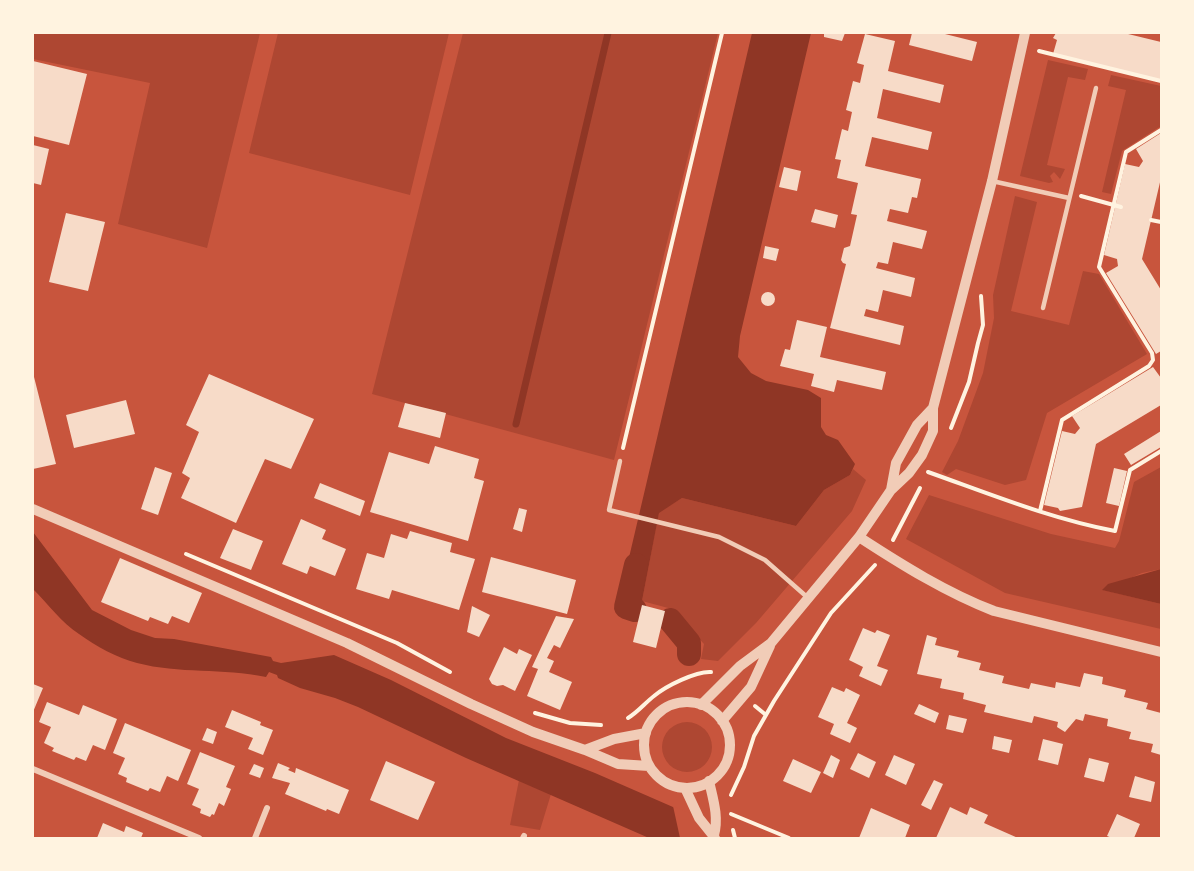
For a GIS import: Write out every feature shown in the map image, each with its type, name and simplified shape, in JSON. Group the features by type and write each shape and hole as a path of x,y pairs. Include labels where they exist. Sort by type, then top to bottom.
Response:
{"street":[{"path":"701,705 740,666 771,643 859,537 891,490 909,473 922,455 933,431 933,408 992,182 1026,33"},
{"path":"891,490 896,463 917,425 933,408"},
{"path":"33,509 347,643 533,732 618,764 649,766"},
{"path":"859,537 975,604 994,612 1161,652"},
{"path":"722,721 751,687 771,643"},
{"path":"686,702 701,705 713,711 722,721 728,737 728,754 721,770 709,781 685,788 673,786 662,780 649,766 644,750 646,733 653,719 664,709 686,702"},
{"path":"585,750 614,740 646,733"},
{"path":"33,769 187,836 199,838"},
{"path":"709,781 715,833"},
{"path":"685,788 699,818 715,833"},
{"path":"255,838 267,808"}],"lane":[{"path":"1043,308 1096,88"},
{"path":"992,182 1069,198"},
{"path":"620,461 609,510 719,537 765,560 809,599"}],"path":[{"path":"620,461 722,33"},
{"path":"1039,51 1161,81"},
{"path":"1040,511 1062,420 1149,366 1153,360 1152,353 1099,267 1126,153 1161,130"},
{"path":"1069,198 1078,195 1121,207"},
{"path":"1151,220 1161,222"},
{"path":"1153,360 1161,362"},
{"path":"928,472 1040,511 1092,527 1115,531 1130,470 1161,451"},
{"path":"186,554 397,643 459,677"},
{"path":"730,799 754,736 766,715 831,613 886,554"},
{"path":"624,720 631,717 656,694 690,676 710,671 726,682"},
{"path":"744,696 766,715"},
{"path":"529,711 570,723 604,725"},
{"path":"730,806 730,813 789,838"}],"shaded area":[{"path":"33,33 260,33 207,248 118,224 150,83 33,59"},
{"path":"278,33 449,33 410,195 249,153"},
{"path":"463,33 718,33 614,460 372,394"},
{"path":"752,33 811,33 740,336 738,357 751,373 766,381 808,390 821,398 821,427 826,435 838,440 855,464 850,475 824,490 796,526 682,498 659,513 642,601 620,596"},
{"path":"1048,60 1088,69 1085,80 1068,77 1047,165 1065,169 1060,179 1054,172 1050,176 1053,182 1049,183 1020,176"},
{"path":"1111,75 1161,86 1161,126 1122,151 1111,194 1102,192 1126,90 1108,86"},
{"path":"1015,196 1037,202 1011,311 1069,325 1083,271 1099,274 1147,354 1047,413 1026,480 1005,485 956,469 947,475 942,472 958,441 983,373 994,318 993,295"},
{"path":"1161,467 1161,569 1142,573 1103,590 1161,604 1161,629 1005,593 906,539 929,495 1051,534 1115,548 1119,541 1134,482"},
{"path":"853,469 866,480 852,511 756,623 718,661 701,659 704,644 672,609 642,601 659,512 682,498 796,526 824,490 850,475"},
{"path":"33,532 92,610 131,630 155,638 174,639 271,657 273,661 281,663 334,655 391,680 506,738 595,773 744,838 649,838 466,758 358,707 300,688 269,672 266,677 169,669 122,658 73,630 33,589"},
{"path":"1161,569 1161,604 1102,590 1108,584"},
{"path":"682,722 692,722 705,729 712,742 712,752 705,765 692,772 682,772 673,768 666,761 662,752 662,742 666,733 673,726"},
{"path":"519,780 551,794 540,830 510,825"}],"pier":[{"path":"673,806 747,838 680,838"}],"building":[{"path":"824,33 845,33 842,41 824,37"},
{"path":"912,33 941,33 977,42 972,61 909,45"},
{"path":"1056,33 1124,33 1161,42 1161,80 1053,54 1057,40 1053,38"},
{"path":"865,34 895,41 888,71 944,85 940,103 883,89 877,118 932,132 928,150 872,137 865,166 921,179 917,198 912,197 908,213 890,209 887,221 927,231 922,249 893,242 888,264 878,262 876,268 915,278 911,297 883,290 878,312 866,309 864,316 904,326 900,345 830,328 846,264 841,260 844,248 850,246 857,215 851,214 858,183 837,178 841,160 835,159 842,129 848,131 852,112 846,110 853,81 860,83 864,65 857,63"},
{"path":"33,61 87,74 69,145 33,136"},
{"path":"1161,133 1161,178 1142,259 1161,290 1161,351 1156,354 1106,273 1118,266 1117,259 1104,255 1125,164 1139,167 1143,161 1136,149"},
{"path":"33,145 49,149 41,185 33,183"},
{"path":"784,167 801,171 797,191 779,187"},
{"path":"815,209 838,215 835,228 811,222"},
{"path":"66,213 105,222 88,291 49,282"},
{"path":"765,246 779,249 776,261 763,258"},
{"path":"768,292 773,294 775,299 773,304 768,306 763,304 761,299 763,294"},
{"path":"797,320 827,327 820,357 886,372 882,390 837,380 834,392 811,386 814,374 780,366 785,349 790,350"},
{"path":"1153,367 1161,378 1161,405 1096,444 1082,507 1060,511 1058,508 1044,505 1062,431 1075,434 1080,428 1072,416"},
{"path":"33,373 56,464 33,469"},
{"path":"209,374 314,419 291,469 265,459 236,523 181,498 190,478 182,473 199,432 186,425"},
{"path":"126,400 135,434 74,448 66,415"},
{"path":"405,403 446,413 440,438 398,427"},
{"path":"1161,431 1161,447 1131,465 1124,454"},
{"path":"435,446 479,459 474,478 484,481 468,541 370,512 389,452 429,464"},
{"path":"155,467 172,473 158,515 141,509"},
{"path":"1114,468 1127,471 1119,506 1106,503"},
{"path":"320,483 365,501 360,516 314,498"},
{"path":"519,508 527,510 522,532 513,529"},
{"path":"301,519 326,530 322,539 346,549 335,576 310,566 307,574 282,564"},
{"path":"233,529 263,541 251,570 220,558"},
{"path":"410,531 452,543 450,552 475,559 459,610 392,590 389,599 356,589 367,553 384,558 391,534 407,539"},
{"path":"491,557 576,580 567,614 482,592"},
{"path":"120,558 202,593 189,623 172,616 168,624 150,617 148,621 101,602"},
{"path":"642,605 665,611 656,648 633,642"},
{"path":"472,606 490,615 479,637 467,632"},
{"path":"556,616 574,619 560,648 554,645 547,658 554,661 549,672 572,682 560,710 527,696 538,669 532,667"},
{"path":"863,628 875,633 877,630 890,635 877,666 888,670 881,686 859,676 863,667 849,660"},
{"path":"927,635 937,638 935,645 959,651 957,657 981,663 979,670 1004,676 1002,683 1029,689 1031,683 1055,688 1056,682 1080,687 1084,673 1103,677 1102,684 1126,690 1124,697 1148,703 1146,709 1161,713 1161,755 1151,752 1153,744 1129,739 1131,732 1107,726 1108,719 1085,714 1083,721 1076,719 1065,732 1057,727 1058,722 1034,716 1032,723 984,712 986,705 963,699 964,693 940,688 942,679 917,674"},
{"path":"504,647 517,654 519,649 532,655 515,691 503,685 492,684 489,679"},
{"path":"33,684 43,688 33,712"},
{"path":"832,687 844,692 846,688 860,695 847,723 857,728 850,743 830,734 834,724 818,717"},
{"path":"47,702 79,715 83,705 117,719 105,750 93,745 86,761 76,757 74,760 52,751 54,748 44,743 51,727 39,722"},
{"path":"919,704 939,713 935,723 914,714"},
{"path":"232,710 261,722 260,725 273,730 263,755 248,749 253,738 225,727"},
{"path":"949,715 967,719 963,733 946,729"},
{"path":"125,723 191,750 178,781 167,776 160,792 150,788 148,791 126,782 127,778 118,774 125,758 113,753"},
{"path":"207,728 217,732 213,744 202,740"},
{"path":"994,736 1012,740 1009,753 992,749"},
{"path":"1043,739 1063,744 1058,765 1038,760"},
{"path":"200,752 235,766 226,787 231,789 224,806 219,803 214,815 210,817 200,813 201,809 192,805 199,789 187,784"},
{"path":"858,753 876,762 869,778 850,769"},
{"path":"831,755 840,760 833,778 823,773"},
{"path":"894,755 915,764 906,785 885,775"},
{"path":"1089,758 1109,763 1104,782 1084,777"},
{"path":"793,759 821,772 811,793 783,781"},
{"path":"386,761 435,782 418,820 370,800"},
{"path":"278,763 295,773 296,768 349,790 339,814 285,794 290,783 272,778"},
{"path":"254,764 264,768 260,778 249,774"},
{"path":"1135,776 1155,782 1151,802 1129,797"},
{"path":"934,780 943,784 931,810 921,805"},
{"path":"950,807 967,815 970,807 988,815 984,823 1018,838 936,838"},
{"path":"871,808 910,825 905,838 859,838"},
{"path":"1117,814 1140,824 1134,838 1107,836"},
{"path":"103,823 124,832 126,826 143,833 141,838 97,838"}],"waterway":[{"path":"516,424 608,33"},
{"path":"635,610 626,607 636,565"},
{"path":"670,620 689,643 689,654"}]}
